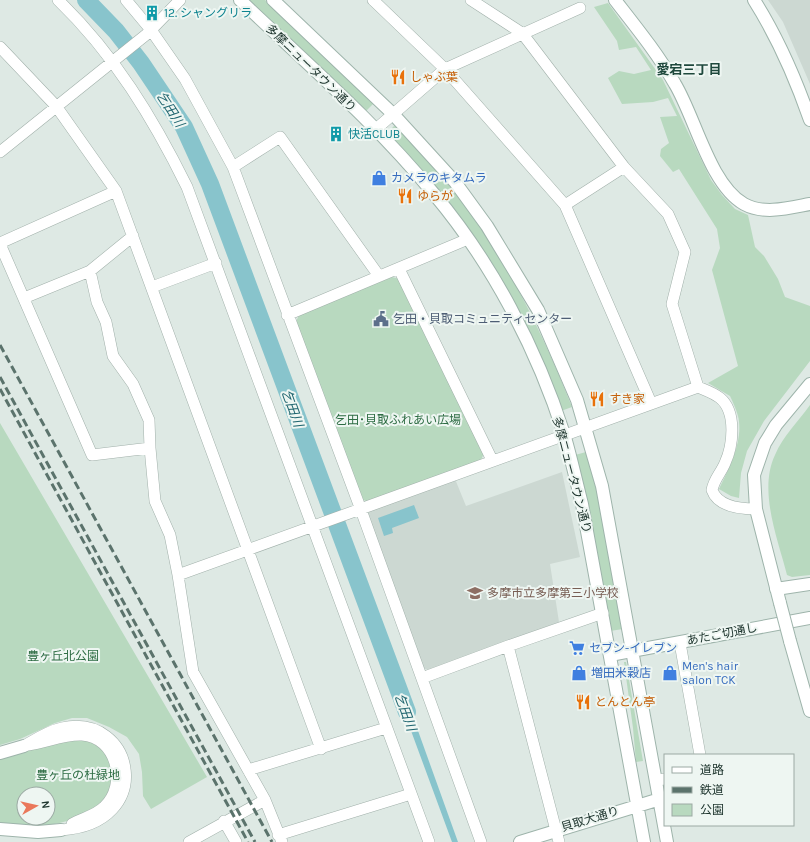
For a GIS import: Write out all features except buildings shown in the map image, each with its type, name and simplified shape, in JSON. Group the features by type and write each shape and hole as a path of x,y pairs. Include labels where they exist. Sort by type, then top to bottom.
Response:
{"main road":[{"name":"多摩ニュータウン通り","path":"240,0 376,129 435,195 468,239 517,322 539,368 564,434 584,512 644,842"},
{"name":"多摩ニュータウン通り","path":"273,0 393,114 455,182 487,226 516,271 538,310 556,350 586,426 604,494 633,651 661,779 660,799 664,824"},
{"path":"615,0 643,35 676,85 717,176 730,192 744,204 760,209 782,210 810,204"},
{"path":"754,0 787,59 810,120"},
{"path":"810,384 776,425 765,443 754,475 756,508 776,589 810,711"},
{"path":"776,589 810,584"},
{"name":"あたご切通し","path":"610,656 810,618"},
{"path":"0,754 24,746"},
{"name":"貝取大通り","path":"520,842 660,799"},
{"name":"多摩ニュータウン通り","path":"664,826 667,842"},
{"path":"0,829 38,832 61,830"}],"street":[{"path":"58,0 117,58 137,96 166,145 187,187 316,526 386,728 429,842"},
{"path":"126,0 147,33 185,79 232,167 287,315 355,511 422,678 481,842"},
{"path":"0,152 147,33 180,0"},
{"path":"373,0 445,69 565,205 651,403"},
{"path":"471,0 522,33 624,167 668,214 685,252 672,304 698,387"},
{"path":"376,129 445,69 580,8"},
{"path":"0,47 56,106 116,191 321,749"},
{"path":"232,167 280,137 378,276"},
{"path":"565,205 624,167"},
{"path":"116,191 0,243 92,455 150,448"},
{"path":"24,298 90,271 133,236"},
{"path":"287,315 468,239"},
{"path":"152,287 216,263"},
{"path":"399,269 492,460"},
{"path":"90,271 96,302 106,322 113,356 133,384 149,420 155,501 170,535 178,574 193,672 265,800 280,838 411,794"},
{"path":"178,574 316,526 492,460 698,387 721,398 728,411 731,422 732,437 729,454 714,481 712,490 713,494 721,503 744,509 756,508"},
{"path":"422,678 603,613"},
{"path":"680,643 700,754"},
{"path":"508,646 558,842"},
{"path":"248,770 386,728"},
{"path":"24,746 42,744 66,736 83,735 96,739 106,746 113,757 118,769 118,782 114,795 105,807 61,830"},
{"path":"189,842 224,821 265,800"},
{"path":"224,821 236,842"}],"shaded area":[{"path":"768,0 810,0 810,84 783,22"},
{"name":"多摩市立多摩第三小学校","path":"562,472 580,557 550,564 559,622 428,670 421,667 367,517 369,510 455,479 466,506"}],"green space":[{"path":"248,0 265,0 374,103 365,112"},
{"path":"608,3 663,80 711,180 735,209 748,215 755,247 764,256 778,279 785,297 810,306 810,361 764,421 747,451 741,473 739,498 731,496 719,489 731,463 737,444 739,435 738,416 730,396 708,383 738,366 712,270 720,248 717,229 679,169 673,172 660,156 661,149 669,143 660,117 677,116 668,98 653,102 622,104 608,78 619,71 634,74 651,70 636,47 619,50 617,41 594,7"},
{"path":"394,126 397,127 450,185 487,237 504,264 534,320 572,407 561,411 473,237 439,191 390,136 389,131"},
{"name":"乞田･貝取ふれあい広場","path":"392,277 400,279 485,451 481,460 369,502 357,498 294,326 299,315"},
{"path":"810,405 810,575 792,577 787,575 775,531 771,515 768,484 770,469 778,448 786,435"},
{"name":"豊ヶ丘北公園","path":"0,423 207,777 151,809 143,796 142,772 139,754 127,737 109,727 87,718 72,718 55,723 20,739 0,745"},
{"path":"586,452 596,488 623,629 610,631 575,455"},
{"path":"624,662 626,662 643,761 636,762"},
{"name":"豊ヶ丘の杜緑地","path":"82,738 98,747 109,760 114,775 113,784 107,798 98,807 85,814 56,824 56,786 16,786 16,825 0,823 0,758 42,746"}],"water":[{"path":"414,505 419,518 392,528 393,533 384,536 378,518"},
{"path":"403,689 458,842 452,842 396,690"}],"waterway":[{"name":"乞田川","path":"86,0 116,31 141,63 184,127 210,184 407,712"}],"railway":[{"path":"0,345 272,842"},
{"path":"0,377 255,842"},
{"path":"0,389 248,842"}],"place":[{"name":"12. シャングリラ","path":"152,13"},
{"name":"しゃぶ葉","path":"398,77"},
{"name":"快活CLUB","path":"336,134"},
{"name":"カメラのキタムラ","path":"379,178"},
{"name":"ゆらが","path":"405,196"},
{"name":"乞田・貝取コミュニティセンター","path":"381,319"},
{"name":"すき家","path":"597,399"},
{"name":"多摩市立多摩第三小学校","path":"475,593"},
{"name":"セブン-イレブン","path":"577,648"},
{"name":"増田米穀店","path":"579,673"},
{"name":"Men's hair salon TCK","path":"670,673"},
{"name":"とんとん亭","path":"583,702"}],"district":[{"name":"愛宕三丁目","path":"689,69"}]}
